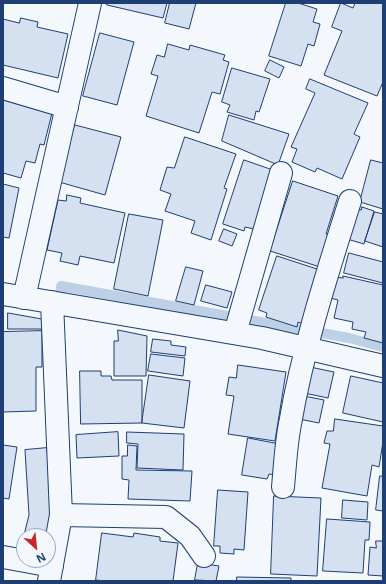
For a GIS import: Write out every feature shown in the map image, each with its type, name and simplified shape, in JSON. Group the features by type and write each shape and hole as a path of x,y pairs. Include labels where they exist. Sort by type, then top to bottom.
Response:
{"street":[{"path":"24,298 90,3"},
{"path":"3,88 67,107"},
{"path":"235,333 281,173"},
{"path":"284,487 290,425 306,348 316,310 350,201"},
{"path":"3,294 262,338 383,366"},
{"path":"3,557 50,573 61,514 52,302"},
{"path":"61,514 166,517 190,536 204,556"}],"building":[{"path":"107,3 167,3 163,18 107,5"},
{"path":"170,3 196,3 189,29 165,23"},
{"path":"286,3 298,3 317,9 313,22 320,24 314,46 308,44 301,66 269,56"},
{"path":"341,3 353,8 355,3 383,3 383,82 377,96 324,75 342,31 332,27"},
{"path":"21,18 38,22 37,27 68,34 58,78 3,65 3,19 19,23"},
{"path":"100,33 134,42 117,105 83,96"},
{"path":"168,44 189,50 190,45 225,55 223,60 229,62 220,94 212,92 199,133 146,116 158,76 151,74 157,55 164,57"},
{"path":"270,60 284,67 279,78 265,71"},
{"path":"232,68 270,79 259,112 256,111 254,120 227,112 230,105 222,102"},
{"path":"310,79 368,103 354,134 360,137 342,179 317,168 315,172 292,162 297,149 291,147 315,93 306,89"},
{"path":"3,99 52,113 44,145 40,144 35,163 26,161 21,178 3,173"},
{"path":"229,115 289,134 278,165 222,141"},
{"path":"75,125 121,137 105,195 59,182"},
{"path":"185,137 236,154 224,188 227,189 211,240 191,233 195,221 165,211 171,194 160,190 167,167 174,168"},
{"path":"244,160 273,170 254,229 245,227 244,231 223,224"},
{"path":"371,160 383,163 383,209 360,202"},
{"path":"293,181 338,196 326,234 331,235 320,267 270,251"},
{"path":"3,184 19,188 9,238 3,237"},
{"path":"67,195 81,198 80,203 125,213 114,263 80,256 78,265 60,261 62,253 47,250 58,200 66,201"},
{"path":"362,207 374,211 364,244 347,239 356,209 361,210"},
{"path":"375,212 383,214 383,247 365,241"},
{"path":"129,214 163,220 148,296 114,289"},
{"path":"224,229 237,234 232,246 219,241"},
{"path":"349,253 383,262 383,283 344,273"},
{"path":"277,256 320,270 303,324 298,322 297,327 266,317 267,313 259,310"},
{"path":"186,267 203,271 194,305 176,301"},
{"path":"343,276 383,285 383,343 364,338 366,332 352,329 353,322 334,318 338,300 330,298 335,277 343,278"},
{"path":"206,285 232,292 227,308 201,301"},
{"path":"8,313 42,319 42,329 8,329"},
{"path":"118,330 147,336 146,376 114,376 114,341 118,341"},
{"path":"42,331 42,367 36,367 36,411 3,412 3,332"},
{"path":"153,339 171,341 171,345 186,347 185,356 151,352"},
{"path":"151,354 185,358 183,376 148,371"},
{"path":"238,365 286,372 275,441 228,434 234,396 226,395 229,377 236,378"},
{"path":"310,367 334,372 328,398 304,393"},
{"path":"80,371 101,371 101,376 111,376 112,380 142,380 142,423 81,424"},
{"path":"149,375 190,381 184,428 142,423"},
{"path":"351,376 383,383 383,422 343,413"},
{"path":"304,396 324,400 319,423 299,419"},
{"path":"335,419 383,426 383,442 379,467 372,465 367,496 322,488 330,444 324,443 327,431 333,431"},
{"path":"118,432 119,456 77,458 76,435"},
{"path":"127,432 184,434 183,470 137,468 138,444 127,443"},
{"path":"248,438 280,444 275,475 269,474 267,479 242,475"},
{"path":"3,445 17,447 9,499 3,498"},
{"path":"128,445 137,446 136,470 192,471 190,501 128,499 129,480 122,479 122,456 127,456"},
{"path":"47,448 51,512 48,528 26,528 29,515 25,450"},
{"path":"380,476 383,476 383,511 376,510"},
{"path":"218,490 248,492 244,550 234,549 234,554 220,553 220,546 214,546"},
{"path":"274,496 321,498 317,576 271,574"},
{"path":"343,500 368,502 367,520 342,518"},
{"path":"327,519 370,522 369,540 365,540 363,573 323,571"},
{"path":"102,533 133,537 134,533 160,537 160,541 178,543 173,581 96,580"},
{"path":"376,541 383,541 383,576 368,575 370,547 376,548"},
{"path":"198,563 219,566 216,581 195,580"},
{"path":"237,577 291,578 291,581 237,581"}],"waterway":[{"path":"62,306 61,286 349,338 383,347"}]}
